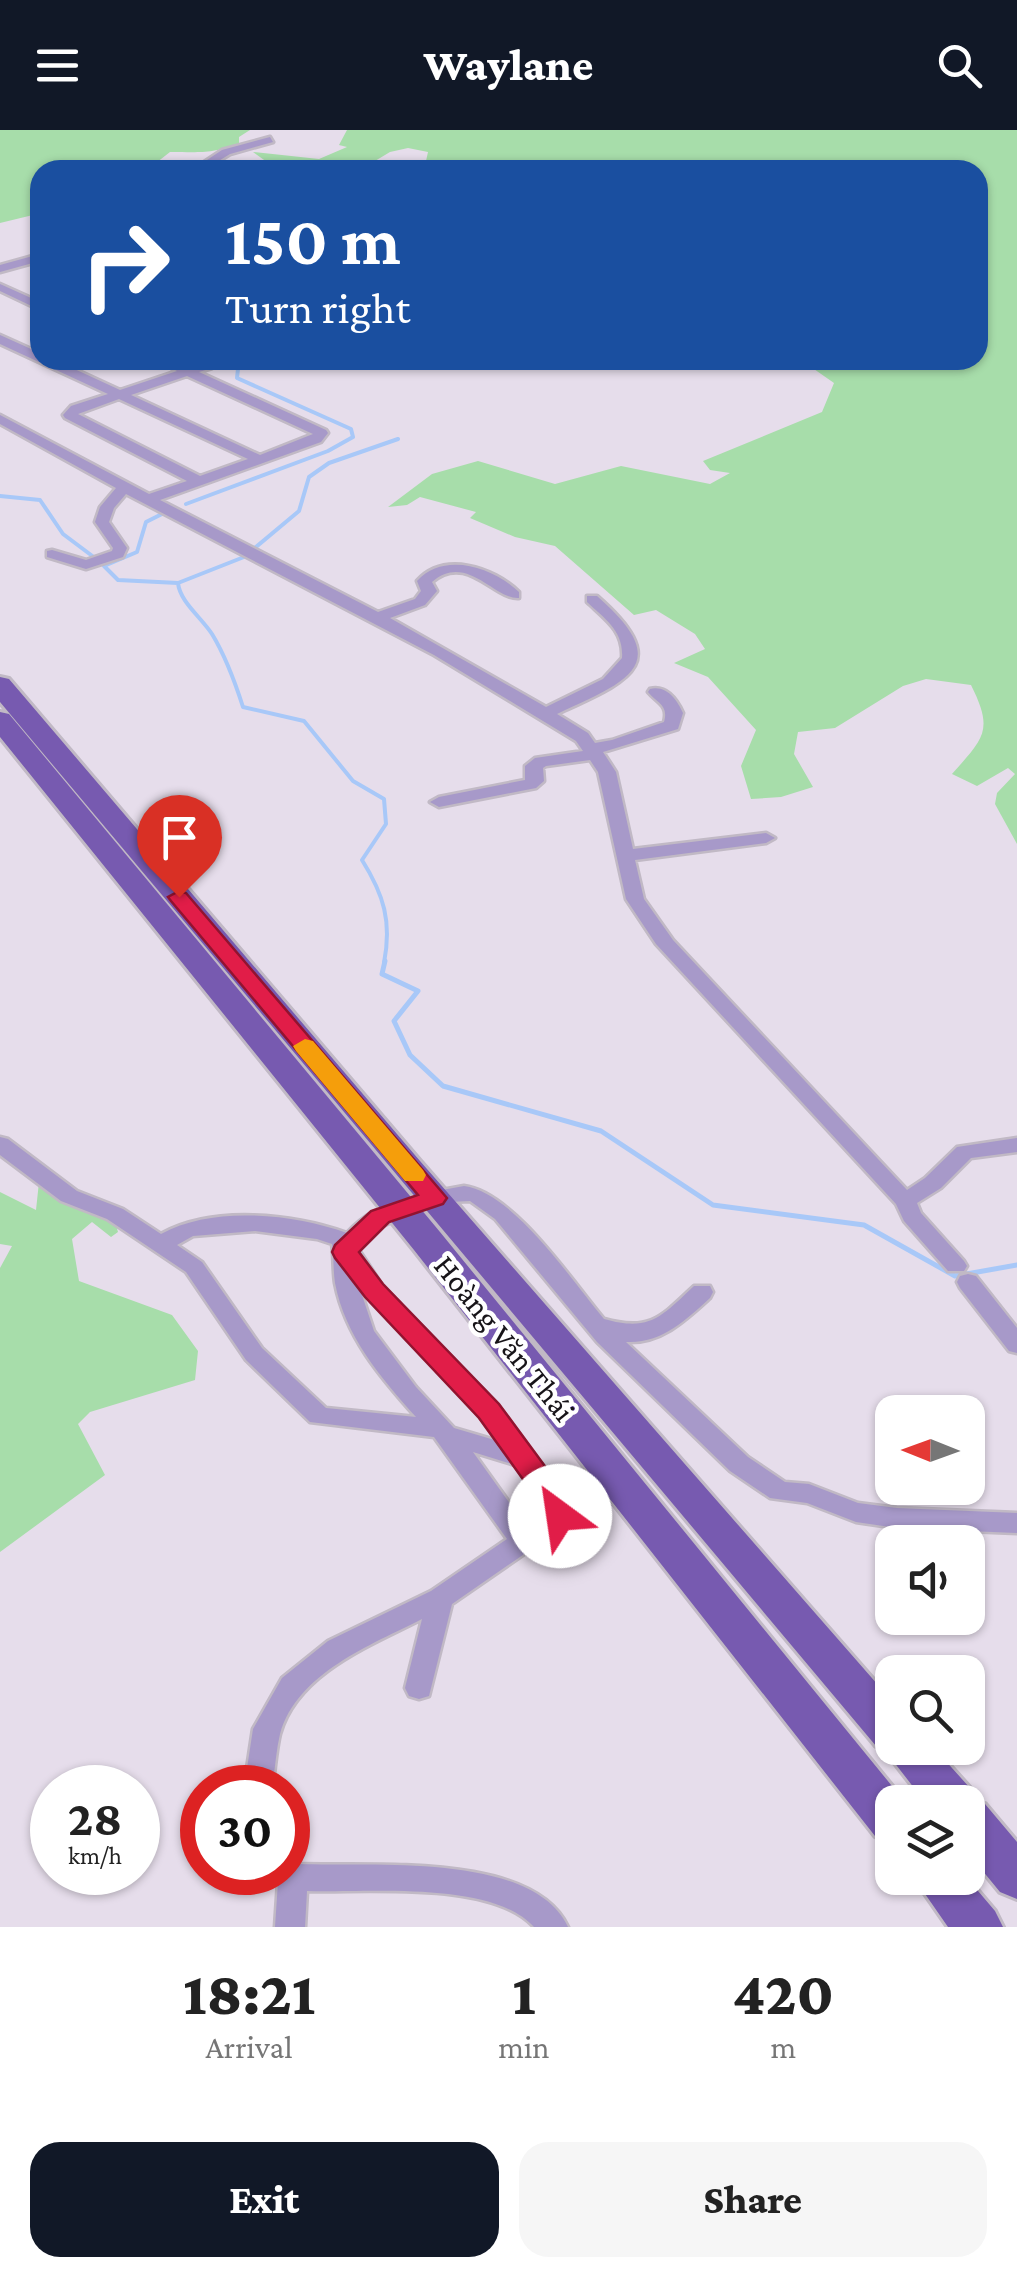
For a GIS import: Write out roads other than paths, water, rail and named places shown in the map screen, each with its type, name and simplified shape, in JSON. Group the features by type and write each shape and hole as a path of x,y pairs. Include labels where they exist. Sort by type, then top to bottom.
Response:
{"main road":[{"name":"Hoàng Văn Thái","path":"0,686 875,1712"},
{"name":"Hoàng Văn Thái","path":"0,720 875,1800"},
{"path":"399,1210 434,1198"},
{"path":"921,1765 938,1785"},
{"path":"985,1839 1017,1877"},
{"path":"952,1895 978,1927"}],"street":[{"path":"213,160 226,152 270,140"},
{"path":"231,160 254,144"},
{"path":"0,269 30,260"},
{"path":"0,287 30,301"},
{"path":"0,305 30,296"},
{"path":"0,339 30,353"},
{"path":"67,370 261,460"},
{"path":"146,500 261,460 321,434 182,370"},
{"path":"190,370 76,410 70,416 200,482"},
{"path":"0,418 123,489 377,618 546,714 594,751 607,772 635,899 666,944 905,1201 912,1216 1017,1345"},
{"path":"52,554 86,566 118,554 120,548 102,522 107,507 123,489"},
{"path":"377,618 420,602 429,591 424,581 429,573 441,570 502,581 514,595"},
{"path":"546,714 610,683 622,675 630,661 624,629 592,599"},
{"path":"438,802 530,784 535,781 534,766 541,762 594,751 672,725 675,713 670,702 656,692"},
{"path":"624,856 766,838"},
{"path":"0,1144 69,1196 115,1214 162,1243 204,1276 254,1354 319,1416 442,1432 523,1458"},
{"path":"905,1201 933,1183 965,1152 1017,1145"},
{"path":"434,1198 467,1192 483,1198 503,1214 578,1308 739,1464 779,1491 808,1494 856,1512 897,1518 1017,1523"},
{"path":"344,1252 368,1224 399,1210"},
{"path":"162,1243 188,1229 255,1224 320,1232 340,1239 344,1288 370,1345 523,1540"},
{"path":"262,1765 267,1729 292,1686 338,1649 440,1598 560,1516 560,1508 489,1411 374,1291 344,1252"},
{"path":"578,1308 621,1336 640,1334 663,1326 702,1292"},
{"path":"418,1688 440,1598"},
{"path":"310,1876 456,1882 492,1888 537,1906 553,1927"},
{"path":"290,1895 290,1927"}],"waterway":[{"path":"186,504 328,451 353,437 351,429 237,378 238,370"},
{"path":"178,583 244,557 299,511 309,477 329,463 398,439"},
{"path":"0,496 40,500 63,534 95,558"},
{"path":"162,514 146,522 137,552 104,566 118,580 178,583"},
{"path":"178,583 187,603 217,643 243,707 304,721 353,781 384,799 386,824 362,860 384,909 384,963"},
{"path":"385,961 382,974 418,991 394,1021 410,1055 443,1086 601,1131 713,1205 864,1225 955,1276 1017,1265"}]}
